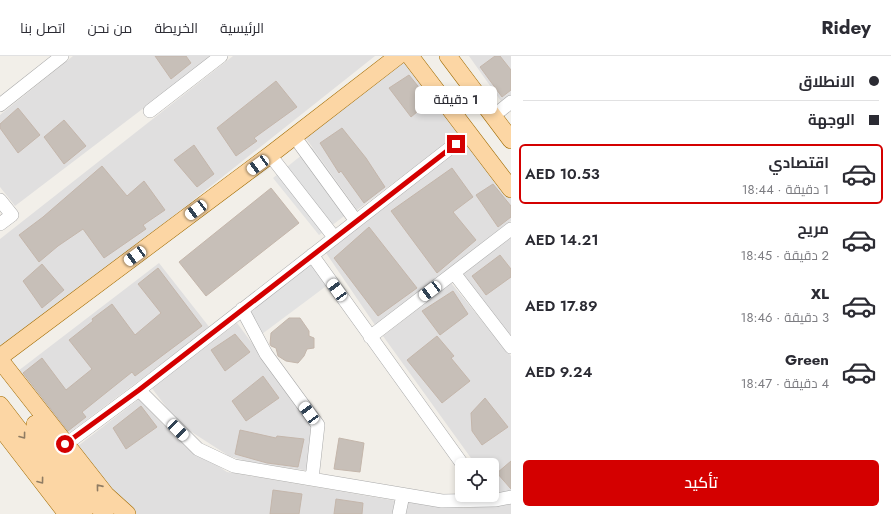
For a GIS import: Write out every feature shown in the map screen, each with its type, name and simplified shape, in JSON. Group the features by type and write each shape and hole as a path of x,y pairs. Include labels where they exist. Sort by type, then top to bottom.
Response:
{"main road":[{"path":"127,514 106,495 0,359 270,155 398,56"},
{"path":"410,56 511,189"},
{"path":"423,56 511,171"},
{"path":"448,56 511,140"},
{"path":"460,56 506,106 511,124"},
{"path":"0,378 90,498 105,514"},
{"path":"0,405 84,514"},
{"path":"0,427 67,514"}],"street":[{"path":"0,105 62,56"},
{"path":"150,110 221,56"},
{"path":"65,444 139,390 468,134"},
{"path":"294,136 356,221"},
{"path":"270,155 334,237"},
{"path":"0,200 12,215 0,224"},
{"path":"370,336 511,229"},
{"path":"312,255 458,458"},
{"path":"454,273 511,347"},
{"path":"242,310 266,354 318,425 312,479"},
{"path":"139,390 198,449 234,466 442,501 455,500"},
{"path":"399,514 403,494"},
{"path":"499,497 511,497"}],"shaded area":[{"path":"73,56 212,56 15,206 0,187 0,115"},
{"path":"233,56 375,56 100,274 4,345 0,345 0,239"},
{"path":"469,56 511,56 511,98 503,104"},
{"path":"405,61 460,133 357,210 305,137"},
{"path":"469,140 511,197 511,221 375,325 326,253"},
{"path":"312,147 355,208 319,235 273,178"},
{"path":"511,237 511,339 462,275"},
{"path":"311,259 329,284 262,334 245,309"},
{"path":"159,263 210,328 66,435 18,371"},
{"path":"451,283 511,356 511,492 499,492 499,458 471,458 383,336"},
{"path":"237,323 312,424 310,471 246,461 229,456 190,431 170,412 151,387"},
{"path":"139,399 177,439 227,472 397,501 394,514 134,514 74,449"},
{"path":"407,501 464,508 511,504 511,514 403,514"}],"building":[{"path":"155,56 186,56 191,63 171,79"},
{"path":"495,56 500,56 511,70 511,90 502,97 480,67"},
{"path":"409,75 430,101 411,117 389,88"},
{"path":"276,81 297,107 254,138 257,141 236,156 217,128"},
{"path":"18,108 40,135 18,153 0,128 0,124"},
{"path":"64,120 86,146 64,164 44,137"},
{"path":"342,128 366,158 385,187 364,203 341,171 339,173 320,143"},
{"path":"194,145 214,174 197,187 174,160"},
{"path":"102,166 127,196 144,181 165,210 143,225 146,229 104,258 83,229 58,246 39,262 19,235 43,217"},
{"path":"452,168 473,197 453,212 476,240 437,273 391,211"},
{"path":"493,184 511,206 511,217 498,227 476,195"},
{"path":"271,188 299,223 206,296 179,262"},
{"path":"369,227 417,288 378,316 334,258"},
{"path":"500,255 511,269 511,277 486,295 472,276"},
{"path":"42,264 64,290 42,308 23,281"},
{"path":"158,268 202,326 135,376 132,372 82,412 86,417 68,431 23,373 42,358 66,390 92,369 69,340 93,321 92,319 112,304 135,335 161,313 138,284"},
{"path":"453,291 468,314 440,335 422,311"},
{"path":"289,318 300,318 309,331 309,336 314,338 314,348 307,349 304,356 298,363 286,361 278,356 276,348 270,344 271,333"},
{"path":"235,334 250,352 225,371 211,350"},
{"path":"437,336 454,356 451,358 470,381 442,403 407,360"},
{"path":"263,376 279,398 246,421 232,401"},
{"path":"485,398 508,427 482,445 472,431 471,413"},
{"path":"141,406 157,427 126,449 113,428"},
{"path":"240,430 276,438 277,436 304,439 298,467 267,463 235,454"},
{"path":"339,438 364,443 360,472 334,469"},
{"path":"511,461 511,489 499,475 499,471"},
{"path":"273,490 302,494 299,514 270,514"},
{"path":"336,499 363,503 362,514 334,514"}],"route":[{"path":"65,444 139,390 456,144"}]}
